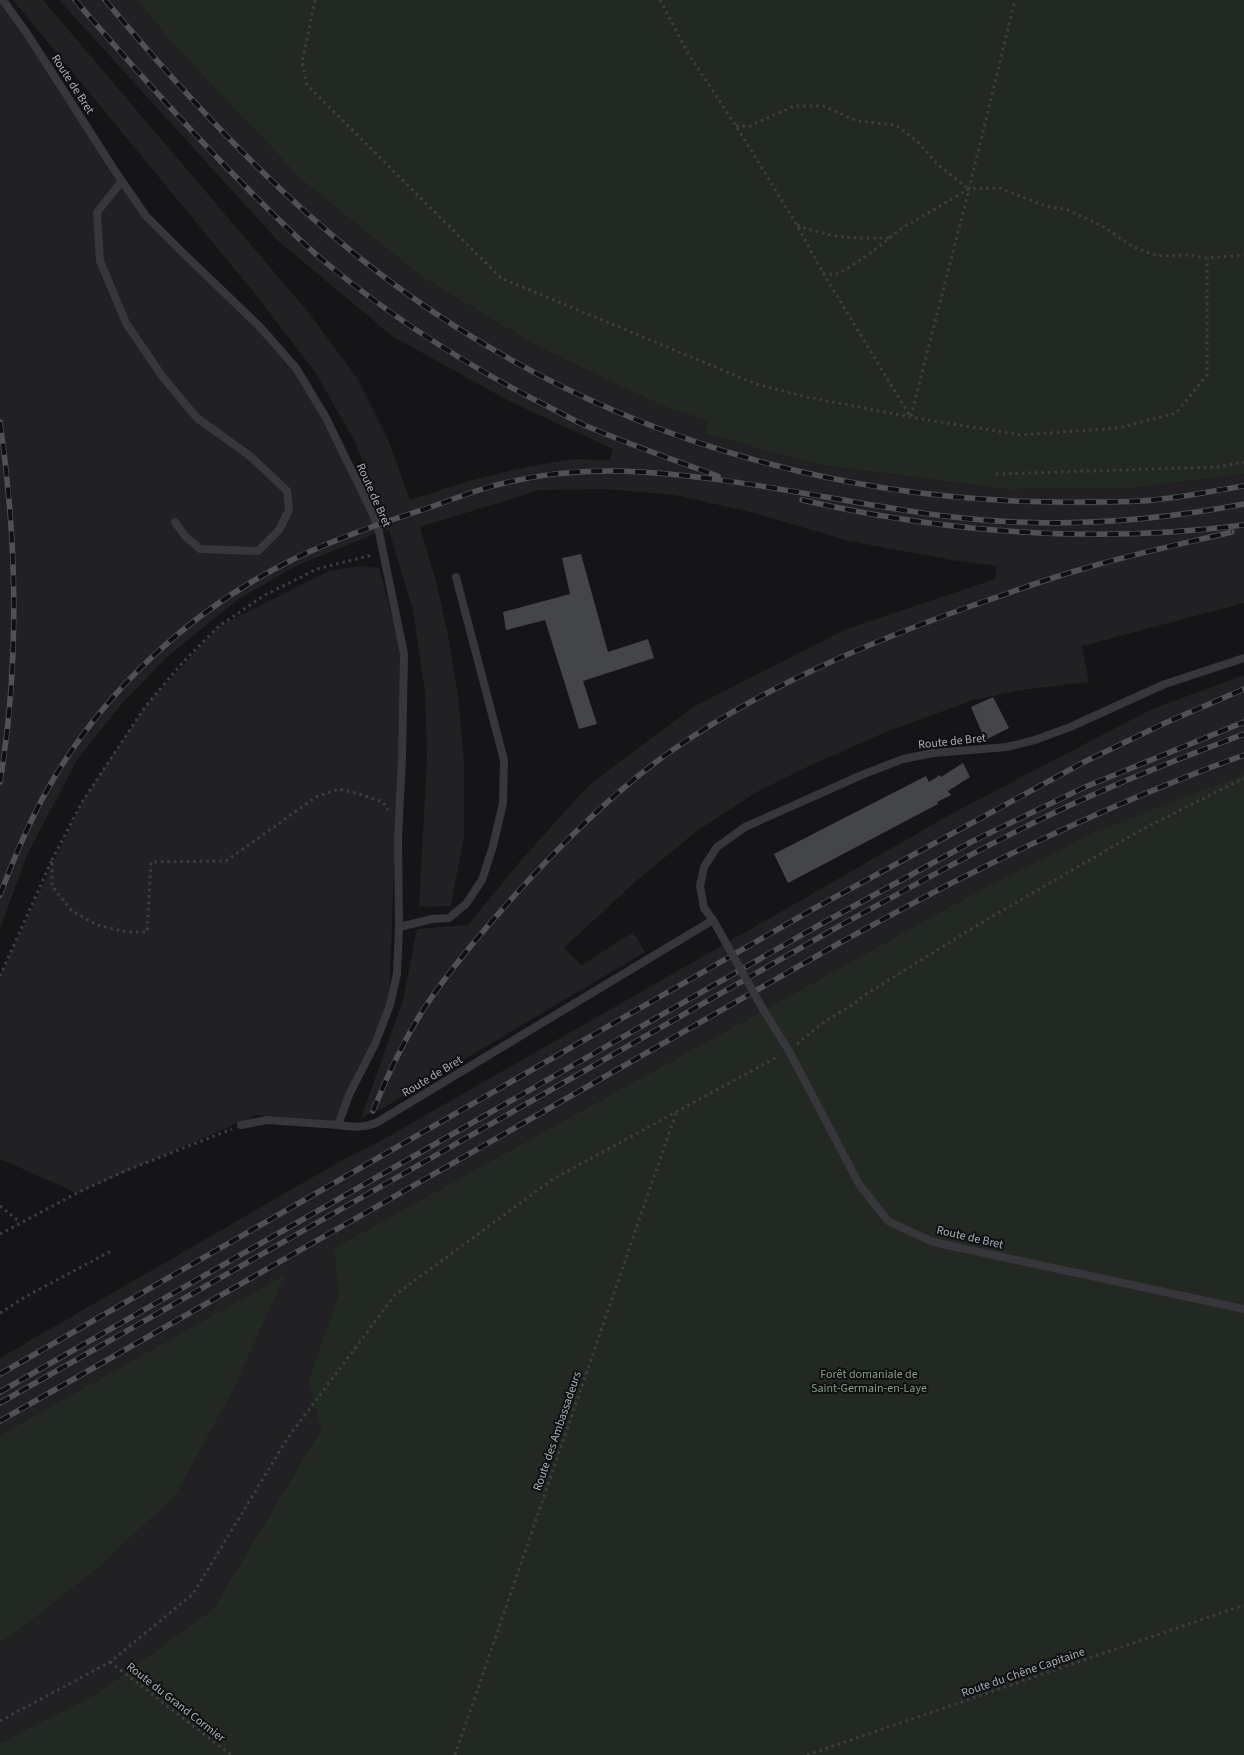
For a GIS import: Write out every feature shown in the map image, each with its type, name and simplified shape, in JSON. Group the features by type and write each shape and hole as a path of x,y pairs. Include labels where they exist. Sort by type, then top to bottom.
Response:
{"lane":[{"name":"Route de Bret","path":"3,0 28,35 146,216 260,327 296,368 325,416 373,514 380,534 382,552 404,654 398,838 400,927 397,974 390,1005 375,1044 349,1095 338,1125 354,1128 366,1127 376,1123 713,920"},
{"path":"122,181 97,212 100,261 126,323 162,376 198,418 250,456 287,491 289,510 279,530 258,550 200,549 185,536 175,522"},
{"path":"400,927 432,919 450,918 466,904 482,880 493,846 503,803 504,760 456,577"},
{"name":"Route de Bret","path":"1244,658 1165,684 1070,727 1035,740 1007,747 933,753 903,759 864,774 745,827 717,847 704,867 700,886 704,908 713,920 764,1011 789,1050 859,1184 888,1221 933,1242 1244,1309"},
{"path":"241,1125 267,1120 338,1125"}],"path":[{"path":"315,0 302,63 307,85 501,278 756,384 802,396 910,417 1021,435 1118,428 1176,413 1207,374 1207,258"},
{"path":"660,0 688,53 736,126 797,226 823,273 910,417"},
{"path":"910,417 969,189 1015,0"},
{"path":"736,126 750,126 794,106 823,106 857,121 896,125 919,143 938,165 969,189"},
{"path":"823,273 836,274 891,238 899,230 969,189 999,188 1046,206 1068,210 1104,226 1133,247 1158,256 1187,255 1207,258 1244,256"},
{"path":"797,226 819,233 854,239 891,238"},
{"path":"996,474 1217,467 1244,462"},
{"path":"0,976 52,860 82,802 145,707 183,662 219,626 265,595 317,569 382,552"},
{"path":"0,1721 110,1662 192,1594 287,1439 395,1295 553,1179 789,1050 821,1024 863,996 976,926 1143,829 1244,778"},
{"path":"52,860 52,886 72,910 97,925 127,932 147,932 151,862 226,861 316,797 339,789 383,802 391,814"},
{"name":"Route des Ambassadeurs","path":"455,1755 676,1113"},
{"path":"0,1234 77,1193 125,1171 241,1125"},
{"path":"0,1206 20,1222"},
{"path":"0,1314 24,1297 111,1251"},
{"name":"Route du Chêne Capitaine","path":"807,1755 1244,1605"},
{"name":"Route du Grand Cormier","path":"110,1662 231,1755"}],"shaded area":[{"path":"0,0 146,216 296,368 373,514 382,510 354,440 315,372 256,295 13,0 43,0 309,313 357,378 389,442 410,500 468,481 527,467 573,459 610,460 613,449 511,402 392,336 277,240 59,0 137,0 174,45 303,181 425,279 535,345 658,404 709,421 705,434 819,465 1005,489 1133,488 1244,474 1244,603 1082,646 1089,682 1021,690 973,700 886,732 809,766 757,792 698,830 635,882 564,948 582,965 633,932 645,952 383,1108 361,1118 403,1000 417,929 468,925 522,859 589,785 695,706 844,630 995,579 997,566 952,560 849,541 754,513 676,495 604,489 540,490 420,527 437,585 449,640 458,696 464,762 464,836 451,906 419,907 427,759 425,692 413,611 389,530 379,532 296,566 237,600 167,657 119,707 77,760 27,855 0,929"},
{"path":"359,566 379,568 402,654 389,1002 336,1122 256,1115 77,1193 0,1159 0,976 82,802 145,707 219,626 329,571"},
{"path":"1244,675 1244,774 964,899 334,1248 338,1296 308,1381 321,1429 213,1609 96,1694 0,1743 0,1642 13,1635 99,1567 175,1496 284,1276 0,1435 0,1358 344,1159 370,1147 953,813 1150,710"}],"green space":[{"path":"137,0 1244,0 1244,474 1133,488 1005,489 819,465 705,434 708,421 658,404 535,345 425,279 303,181 174,45"},
{"name":"Forêt domaniale de Saint-Germain-en-Laye","path":"1244,774 1244,1755 0,1755 0,1743 96,1694 213,1609 321,1429 308,1381 338,1296 334,1248 964,899 1093,833"},
{"path":"285,1275 232,1392 175,1496 99,1567 13,1635 0,1642 0,1435"}],"building":[{"path":"581,554 608,652 648,639 654,658 583,681 597,724 579,729 545,620 506,630 503,612 570,594 562,558"},
{"path":"993,697 1009,728 985,740 971,707"},
{"path":"963,763 970,777 948,791 951,795 937,802 938,804 788,883 774,854 926,776 929,782"}],"railway":[{"path":"75,0 169,107 228,169 288,229 349,282 400,319 452,353 571,419 718,476"},
{"path":"105,0 172,78 243,153 280,189 358,257 399,288 476,340 557,384 640,421 726,452 814,475 904,491 995,500 1114,502 1166,499 1244,486"},
{"path":"0,422 10,512 14,602 11,692 0,782"},
{"path":"0,895 38,806 75,745 125,684 183,630 248,584 282,565 351,534 476,491 511,481 546,475 618,471 700,477 903,510 982,520 1057,523 1132,520 1207,511 1244,504"},
{"path":"802,500 911,520 1022,532 1133,534 1244,525"},
{"path":"373,1111 409,1034 423,1010 455,965 533,875 571,836 610,799 674,749 744,705 818,668 894,635 971,606 1066,574 1232,532"},
{"path":"0,1374 815,908 1084,762 1165,723 1244,689"},
{"path":"0,1392 821,924 973,841 1085,787 1244,722"},
{"path":"0,1403 834,929 947,867 1084,799 1244,734"},
{"path":"0,1421 843,941 910,905 961,878 1076,823 1244,755"}]}
